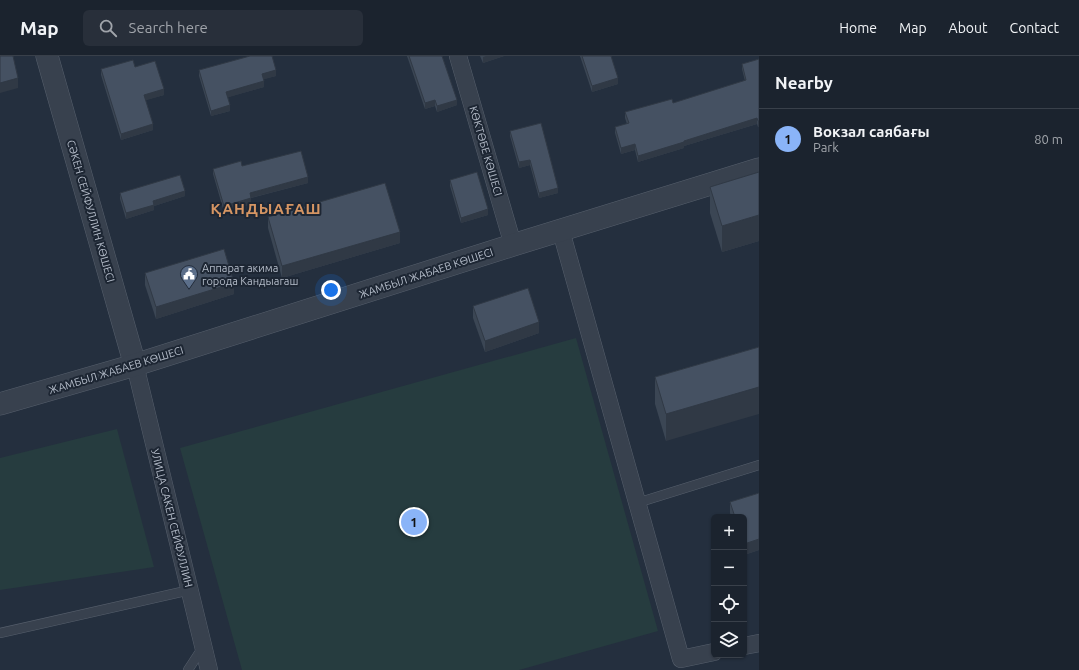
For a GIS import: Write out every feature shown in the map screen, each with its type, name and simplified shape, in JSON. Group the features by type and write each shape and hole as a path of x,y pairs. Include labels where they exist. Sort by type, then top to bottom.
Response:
{"street":[{"name":"СӘКЕН СЕЙФУЛЛИН КӨШЕСІ","path":"47,56 136,365"},
{"name":"КӨКТӨБЕ КӨШЕСІ","path":"458,56 513,245"},
{"name":"ЖАМБЫЛ ЖАБАЕВ КӨШЕСІ","path":"0,404 136,365 513,245 759,169"},
{"path":"560,231 681,659 711,653"},
{"name":"УЛИЦА САКЕН СЕЙФУЛЛИН","path":"136,365 209,670"},
{"path":"747,646 759,644"}],"lane":[{"path":"637,503 759,464"},
{"path":"0,633 190,590"},
{"path":"188,670 204,646"}],"green space":[{"path":"576,338 658,631 519,670 242,670 180,448"},
{"path":"117,429 154,567 0,590 0,458"}],"building":[{"path":"0,56 13,56 18,78 0,83"},
{"path":"250,56 272,56 276,70 262,74 264,81 226,92 230,105 211,111 199,70"},
{"path":"409,56 442,56 457,100 437,106 435,100 425,103"},
{"path":"582,56 611,56 618,78 592,86"},
{"path":"759,59 759,121 757,118 638,156 635,144 621,148 615,127 629,123 625,112 672,99 673,103 746,80 742,64"},
{"path":"133,60 135,67 155,61 164,89 144,95 153,124 121,134 101,69"},
{"path":"541,123 558,188 539,193 530,160 519,162 510,131"},
{"path":"301,151 308,177 250,193 251,198 224,206 213,169 241,161 242,166"},
{"path":"477,172 488,209 461,218 450,180"},
{"path":"759,172 759,215 722,226 710,187"},
{"path":"180,175 185,191 153,201 154,205 126,213 120,193"},
{"path":"385,183 400,232 282,266 268,217"},
{"name":"Аппарат акима города Кандыагаш","path":"224,249 234,283 156,307 145,273"},
{"path":"528,288 539,322 485,341 473,306"},
{"path":"759,347 759,387 666,414 655,377"},
{"path":"759,493 759,539 747,543 747,514 734,514 730,502"}],"place":[{"name":"Аппарат акима города Кандыагаш","path":"189,289"},
{"name":"Вокзал саябағы","path":"414,522"}],"district":[{"name":"ҚАНДЫАҒАШ","path":"266,209"}]}
